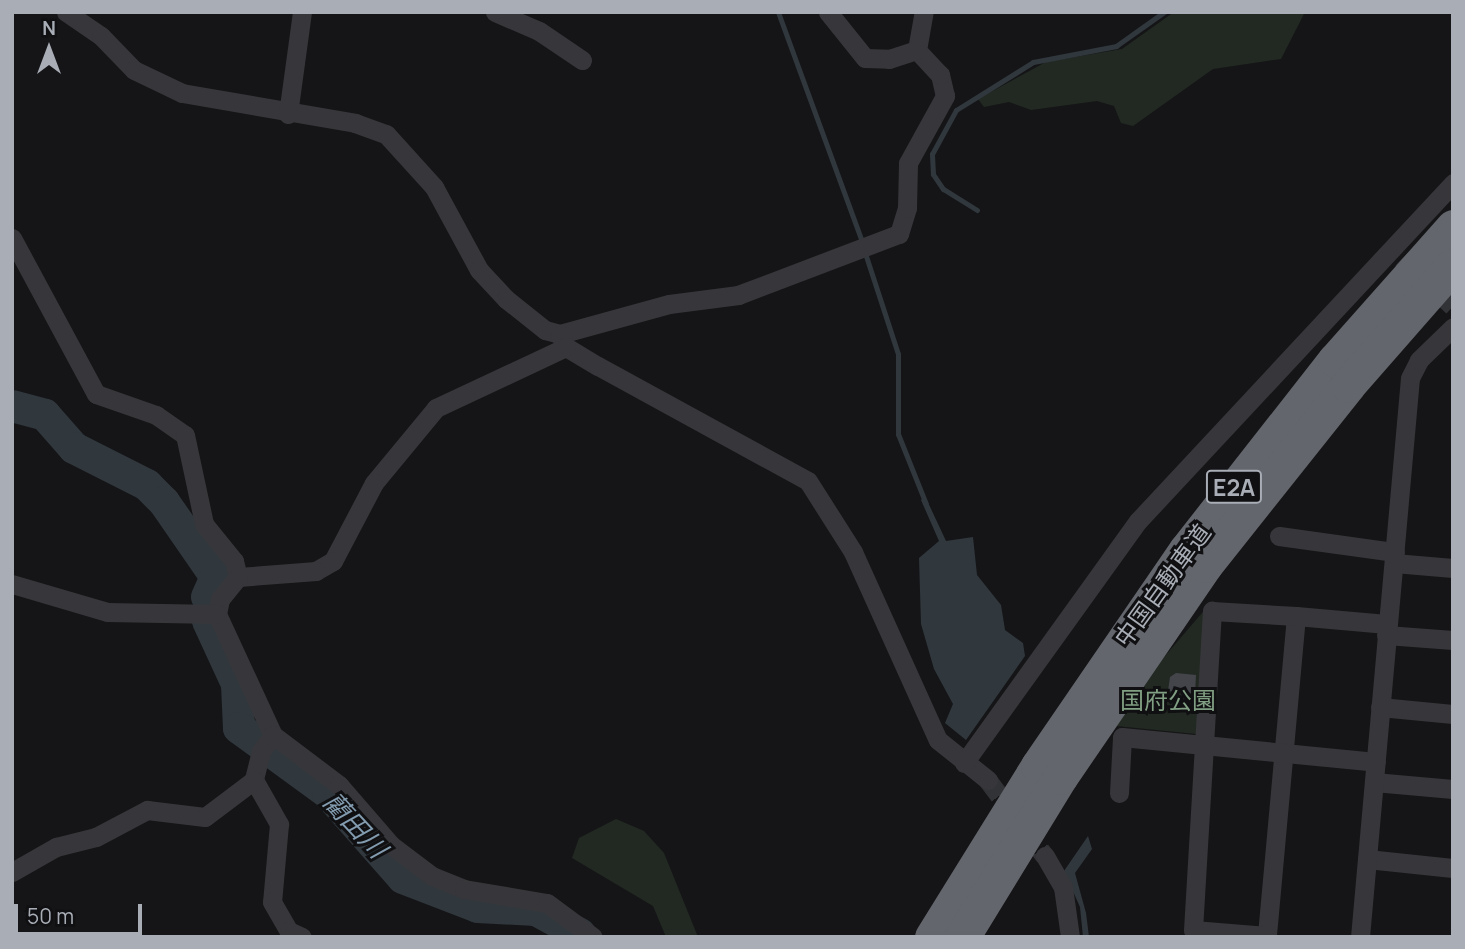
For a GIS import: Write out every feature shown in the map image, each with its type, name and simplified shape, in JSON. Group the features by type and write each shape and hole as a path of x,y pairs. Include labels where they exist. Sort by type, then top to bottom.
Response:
{"highway":[{"name":"中国自動車道","path":"932,937 1045,754 1186,550 1335,360 1453,227"},
{"name":"中国自動車道","path":"962,937 1060,777 1205,565 1348,385 1453,265"}],"street":[{"path":"66,12 146,79 213,102 355,123 386,134 434,187 479,270 526,315 563,341 808,481 853,552 938,740 988,780"},
{"path":"288,114 302,12"},
{"path":"495,12 539,31 582,60"},
{"path":"828,12 865,58 889,59 917,50"},
{"path":"917,50 924,12"},
{"path":"593,937 547,902 464,889 432,876 391,845 339,785 268,742 217,614 220,599 238,578 316,571 332,561 374,483 424,418 563,341 669,304 738,295 899,234 906,215 908,163 945,96 940,75 917,50"},
{"path":"964,763 1138,521 1396,253 1453,183"},
{"path":"12,238 90,388 156,415 185,435 204,524 233,561 238,578"},
{"path":"1360,937 1410,378 1419,360 1453,327"},
{"path":"1279,536 1453,568"},
{"path":"12,584 107,611 217,614"},
{"path":"1296,616 1267,936 1193,930 1212,611 1296,616 1453,640"},
{"path":"1380,707 1453,714"},
{"path":"1119,793 1122,737 1376,762"},
{"path":"12,857 96,837 147,810 205,817 254,780 268,742"},
{"path":"254,780 279,824 272,902 291,935"},
{"path":"1374,782 1453,789"},
{"path":"12,872 56,847"},
{"path":"1045,856 1062,887 1070,937"},
{"path":"1367,859 1453,868"}],"green space":[{"path":"1174,12 1305,12 1281,59 1213,69 1133,126 1121,123 1114,106 1097,101 1031,110 1009,102 984,107 978,99 1046,62 1122,49"},
{"name":"国府公園","path":"1208,606 1196,734 1116,726 1152,671"},
{"path":"616,819 644,831 664,853 698,937 666,937 653,906 572,858 579,838"}],"shaded area":[{"path":"925,496 946,541 973,537 977,575 1001,605 1005,630 1023,643 1025,656 966,740 945,723 953,704 934,669 921,624 919,558 939,541 921,500"},
{"path":"1088,836 1092,849 1075,873 1086,913 1089,937 1083,937 1080,907 1064,871"}],"building":[{"path":"1176,673 1196,675 1195,694 1168,691 1170,677"}],"waterway":[{"path":"778,12 862,242"},
{"path":"977,210 943,189 933,174 932,154 956,110 1033,62 1116,46 1164,12"},
{"path":"866,256 898,354 898,434 926,504"},
{"name":"藺田川","path":"12,406 45,415 74,448 147,485 164,502 216,577 207,597"},
{"name":"藺田川","path":"208,621 237,684 239,728 328,793 403,878 478,907 536,910 580,934"}],"tunnel":[{"path":"1402,258 1453,306"},
{"path":"988,780 1045,856"}]}
